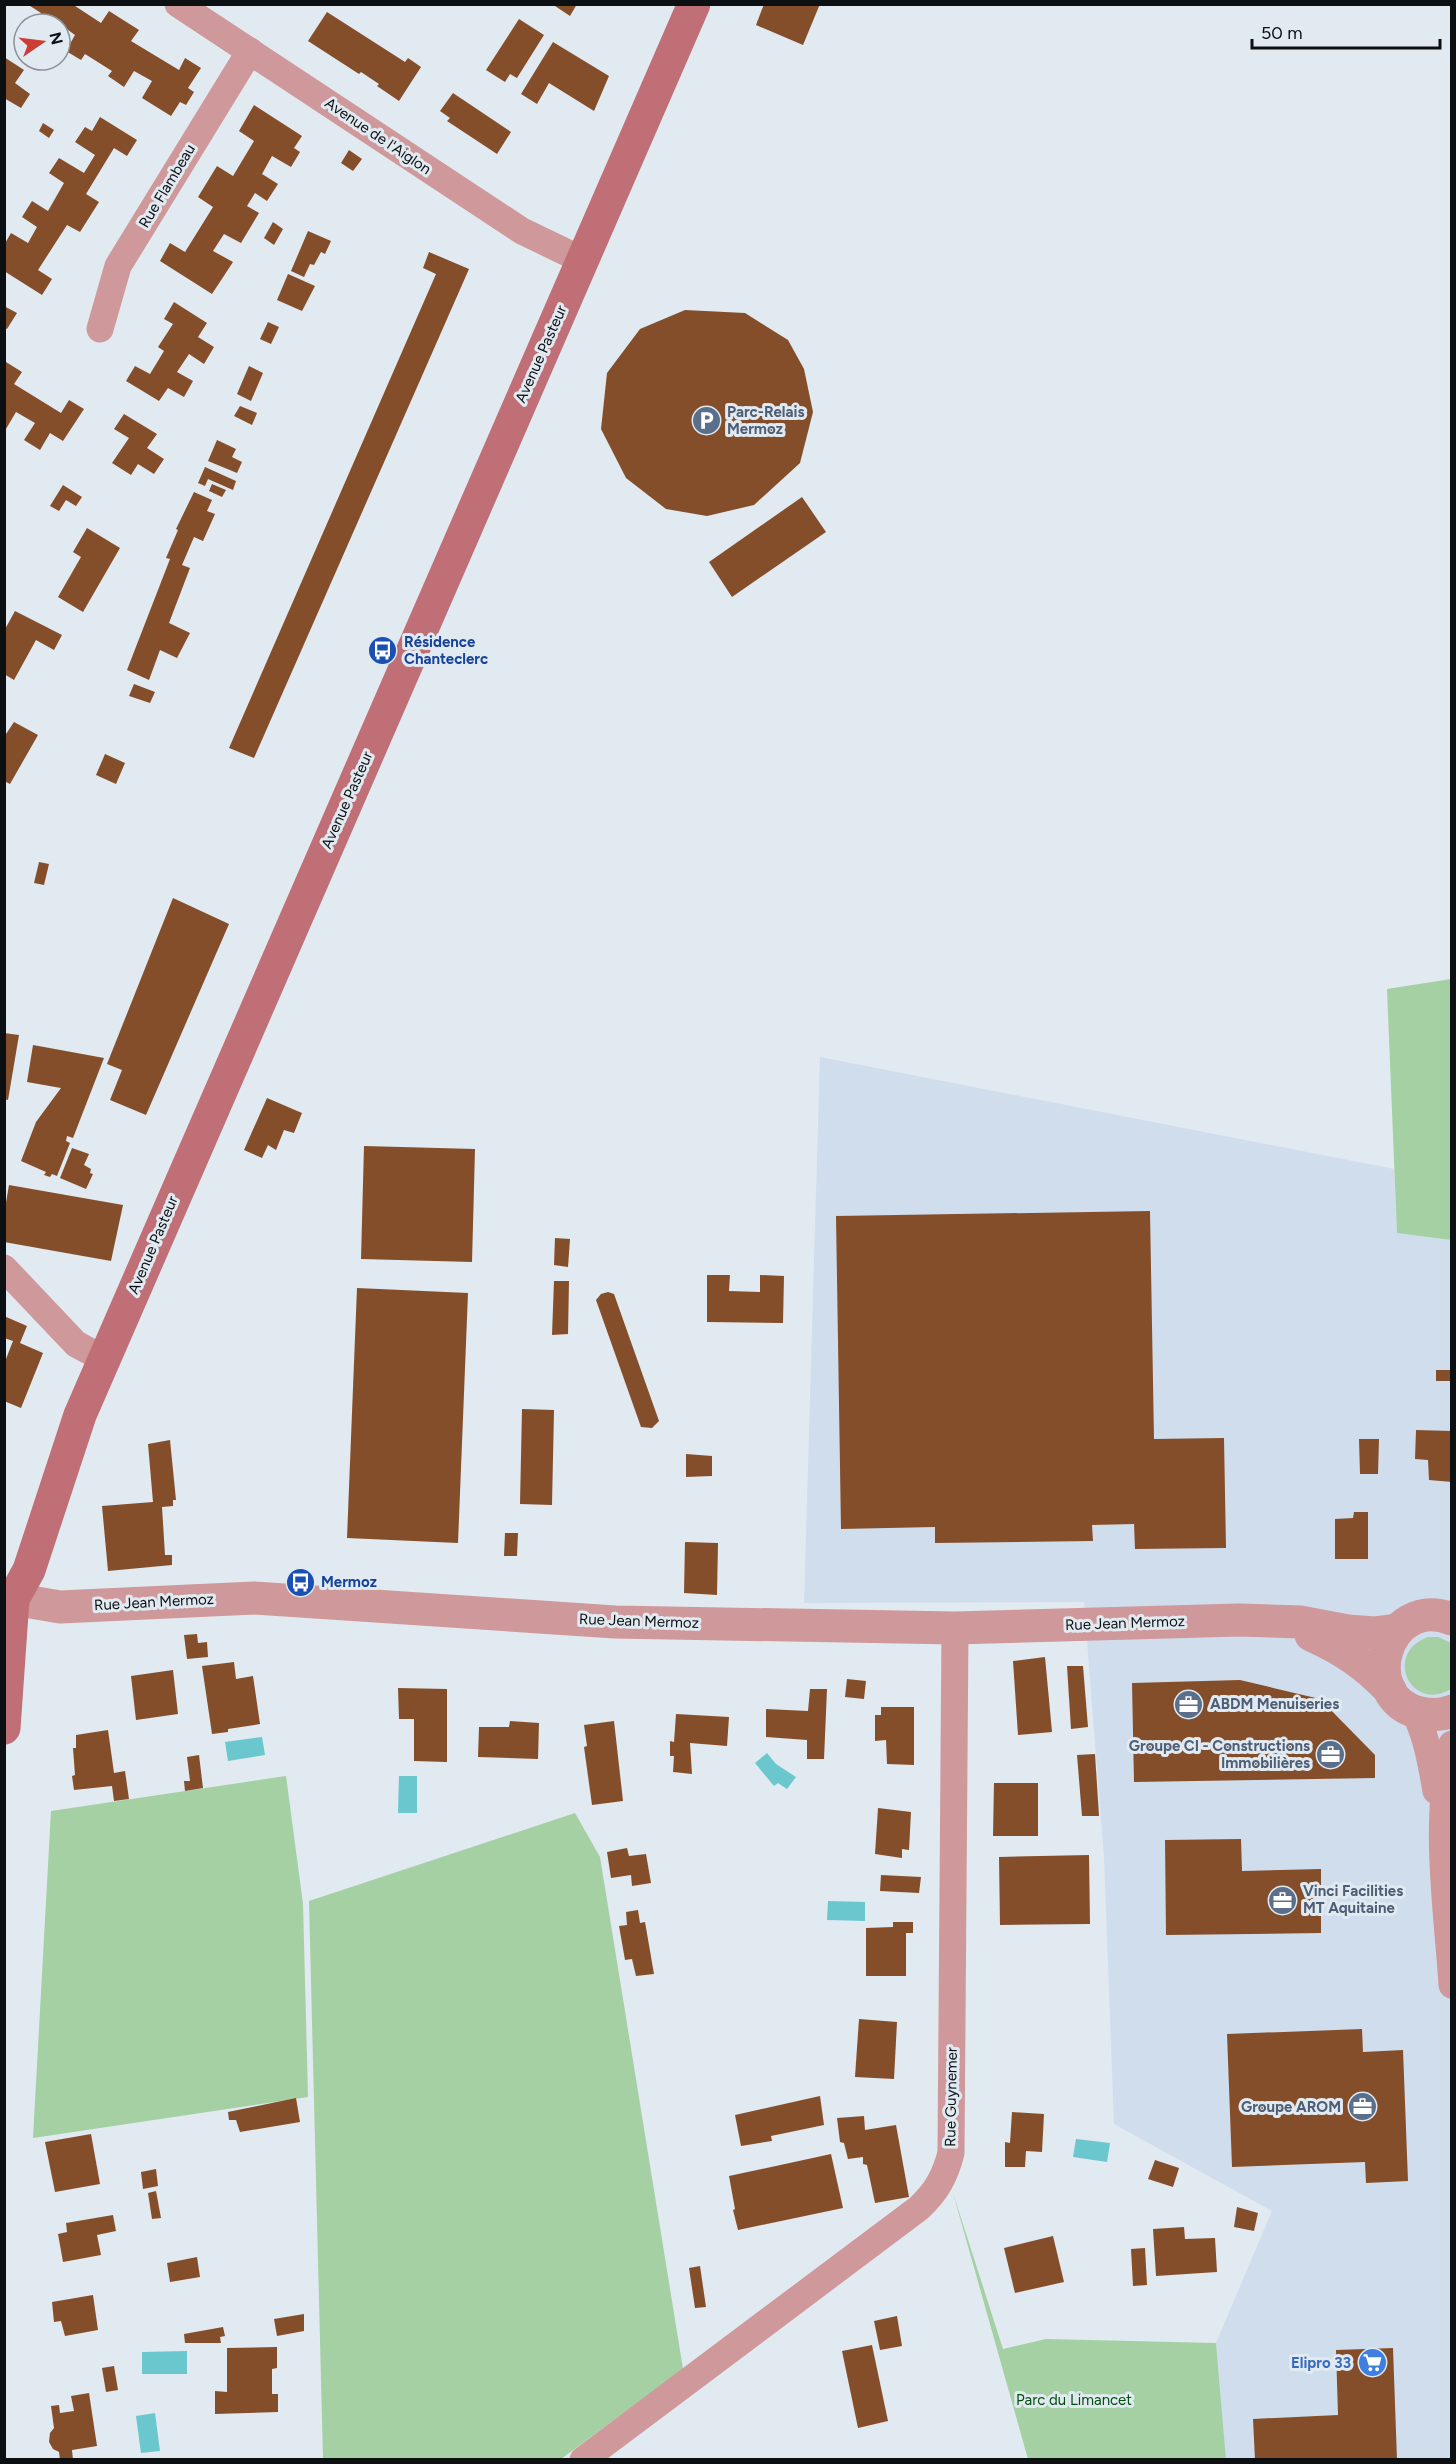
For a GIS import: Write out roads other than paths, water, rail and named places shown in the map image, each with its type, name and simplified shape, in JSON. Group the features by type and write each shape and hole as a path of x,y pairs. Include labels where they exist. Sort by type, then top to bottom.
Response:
{"main road":[{"name":"Avenue Pasteur","path":"9,1601 28,1570 80,1415 104,1359 694,4"},
{"path":"4,1728 9,1601"}],"street":[{"name":"Avenue de l'Aiglon","path":"178,4 522,231 582,260"},
{"name":"Rue Flambeau","path":"100,329 118,266 250,51"},
{"path":"4,1268 76,1344 104,1359"},
{"name":"Rue Jean Mermoz","path":"9,1601 60,1607 255,1598 615,1622 955,1628 1239,1620 1300,1622 1348,1631 1374,1633 1397,1630"},
{"path":"1390,1690 1384,1675 1384,1659 1388,1643 1397,1630 1411,1620 1427,1615 1452,1619"},
{"name":"Rue Jean Mermoz","path":"1276,1621 1340,1648 1366,1666 1401,1703 1414,1711"},
{"name":"Rue Guynemer","path":"583,2460 919,2208 933,2195 945,2176 951,2153 955,1628"},
{"path":"1414,1711 1430,1715 1452,1711"},
{"path":"1414,1711 1423,1729 1429,1752 1442,1825"},
{"path":"1452,1744 1443,1790 1442,1825 1452,1985"}],"water":[{"path":"262,1737 265,1755 228,1761 225,1742"},
{"path":"767,1753 776,1764 796,1777 787,1789 778,1783 774,1786 755,1763"},
{"path":"399,1776 417,1776 417,1813 398,1813"},
{"path":"828,1901 865,1902 865,1921 827,1920"},
{"path":"1076,2139 1110,2143 1107,2162 1073,2157"},
{"path":"187,2351 187,2374 142,2374 142,2352"},
{"path":"155,2413 160,2451 141,2453 136,2416"}],"place":[{"name":"Parc-Relais Mermoz","path":"706,421"},
{"name":"Résidence Chanteclerc","path":"383,651"},
{"name":"Mermoz","path":"300,1582"},
{"name":"ABDM Menuiseries","path":"1189,1704"},
{"name":"Groupe CI - Constructions Immobilières","path":"1331,1755"},
{"name":"Vinci Facilities MT Aquitaine","path":"1282,1900"},
{"name":"Groupe AROM","path":"1362,2107"},
{"name":"Elipro 33","path":"1372,2363"}],"park label":[{"name":"Parc du Limancet","path":"1074,2400"}]}
